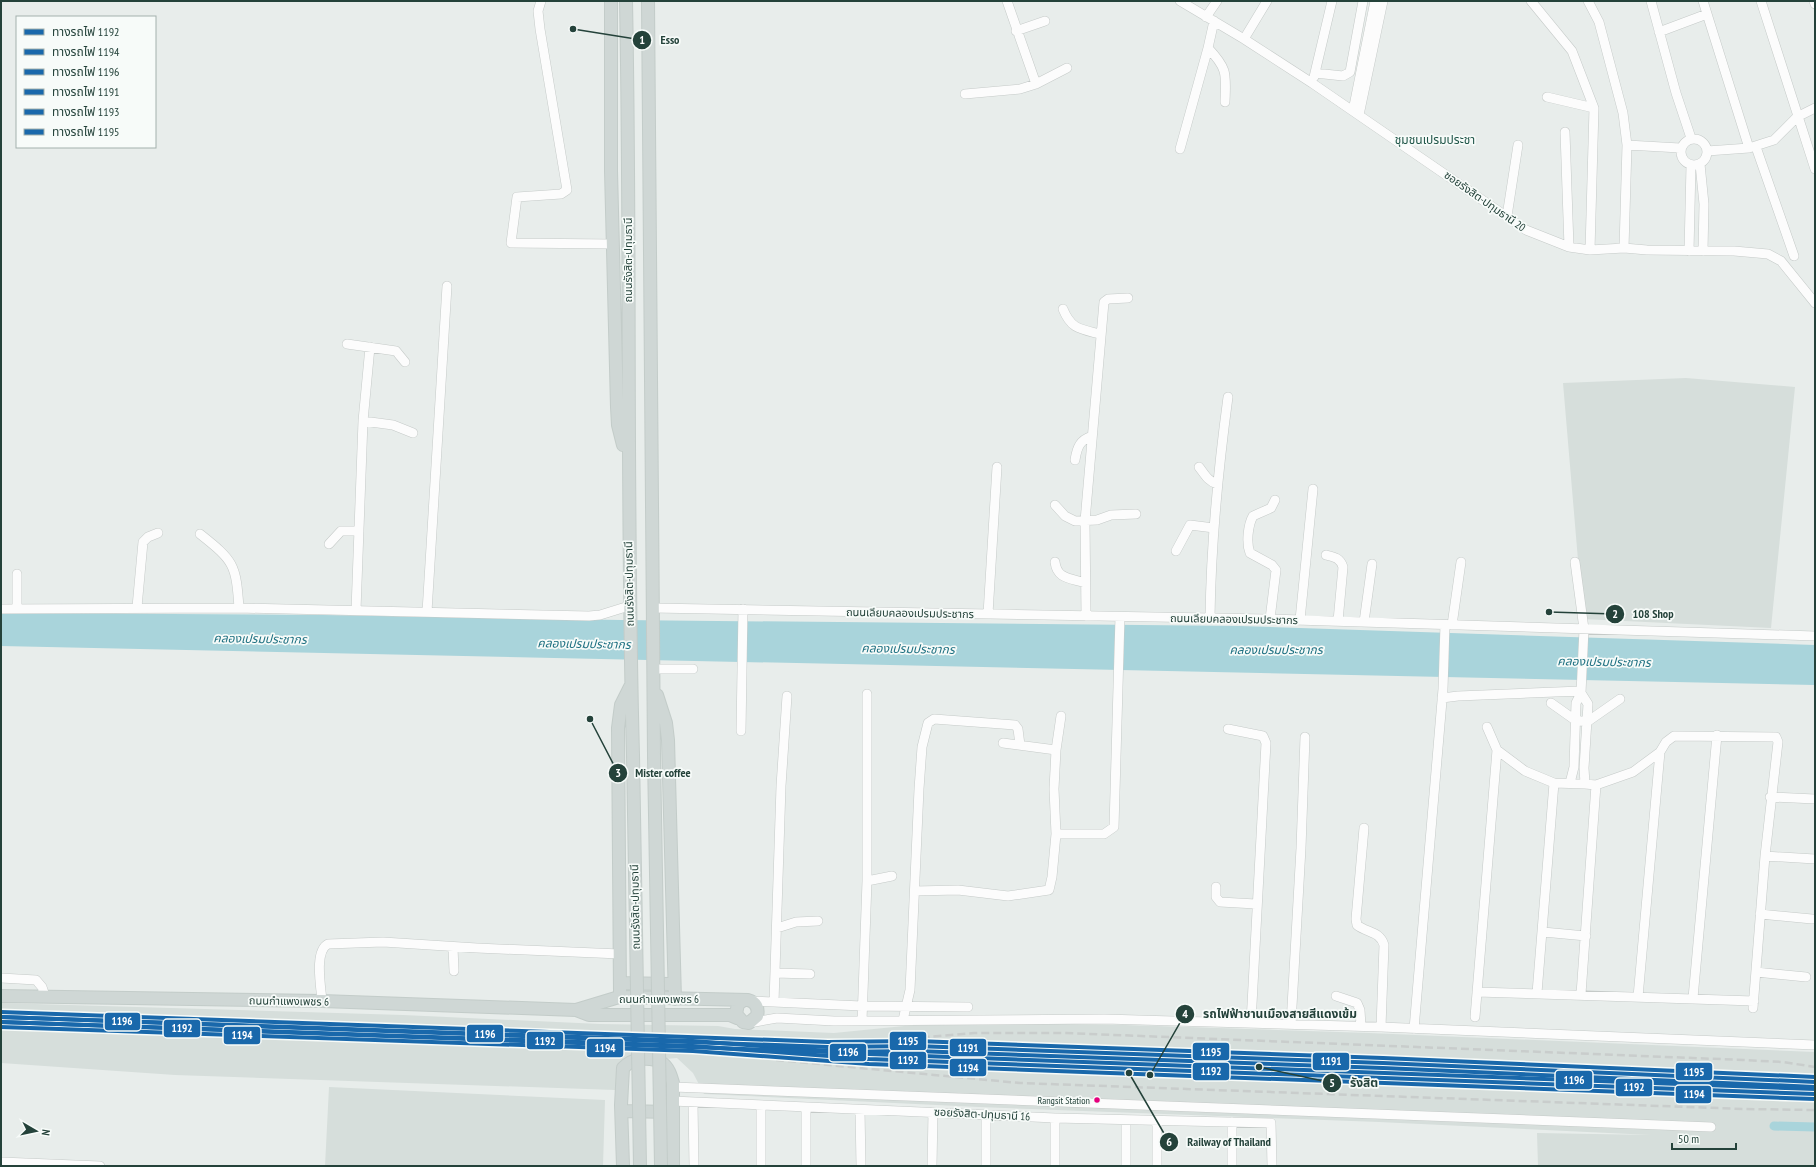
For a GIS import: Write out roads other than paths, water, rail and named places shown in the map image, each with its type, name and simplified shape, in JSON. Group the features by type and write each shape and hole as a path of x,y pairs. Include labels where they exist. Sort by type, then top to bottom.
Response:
{"main road":[{"path":"610,1 613,244 618,419 628,468"},
{"name":"ถนนรังสิต-ปทุมธานี","path":"626,1 630,664 640,1166"},
{"name":"ถนนรังสิต-ปทุมธานี","path":"648,1 653,682 661,1166"},
{"path":"653,682 666,723 668,740 675,999"},
{"path":"619,998 618,728 621,705 631,685"},
{"path":"620,983 674,984"},
{"name":"ถนนกำแพงเพชร 6","path":"1,996 322,1001 576,1010 619,998 751,1003"},
{"path":"751,1003 757,1016 749,1023 743,1022 738,1018 736,1007 751,1003"},
{"name":"ถนนกำแพงเพชร 6","path":"576,1010 589,1015 730,1015 738,1018"},
{"path":"623,1166 623,1068 627,1063 634,1060 644,1059 662,1063 671,1073 673,1087 672,1107 674,1166"},
{"path":"622,1111 672,1107"}],"street":[{"path":"541,1 538,11 540,30 567,190 560,194 517,197 511,243 613,244"},
{"path":"1007,1 1016,31 1036,84"},
{"name":"ซอยรังสิต-ปทุมธานี 20","path":"1180,1 1244,39 1312,83 1526,230 1568,246 1590,250 1624,248 1768,254 1781,261 1815,303"},
{"path":"1180,149 1208,48 1210,19 1217,1"},
{"path":"1244,39 1267,1"},
{"path":"1312,83 1332,1"},
{"path":"1315,73 1343,76 1350,72 1363,1"},
{"path":"1375,1 1376,15"},
{"path":"1356,113 1376,15 1383,1"},
{"path":"1531,1 1572,51 1594,108 1590,250"},
{"path":"1588,1 1599,22 1623,113 1627,145 1624,248"},
{"path":"1651,1 1676,93 1691,138"},
{"path":"1703,1 1752,148 1794,256"},
{"path":"1761,1 1797,118 1815,169"},
{"path":"1659,32 1707,14"},
{"path":"1016,31 1045,21"},
{"path":"1208,48 1224,69 1226,78 1225,102"},
{"path":"965,94 1020,89 1036,84 1067,68"},
{"path":"1547,97 1594,108"},
{"path":"1707,151 1752,148 1774,140 1797,118 1815,108"},
{"path":"1565,132 1568,246"},
{"path":"1627,145 1680,148 1691,138"},
{"path":"1691,138 1702,140 1707,151 1705,158 1695,164"},
{"path":"1507,216 1518,145"},
{"path":"1680,148 1682,159 1695,164"},
{"path":"1689,251 1695,164"},
{"path":"1695,164 1704,204 1703,251"},
{"path":"427,612 447,286"},
{"path":"1086,616 1085,521 1100,334 1105,300 1128,298"},
{"path":"1063,309 1068,320 1074,326 1100,334"},
{"path":"347,344 396,351 405,362"},
{"path":"356,610 363,421 370,347"},
{"path":"1210,618 1217,484 1228,397"},
{"path":"363,421 393,425 414,433"},
{"path":"1075,460 1080,443 1092,436"},
{"path":"988,614 997,467"},
{"path":"1200,467 1210,482 1217,484"},
{"path":"1300,620 1313,489"},
{"path":"1270,619 1276,570 1272,565 1250,553 1248,548 1250,522 1253,516 1272,508 1275,500"},
{"path":"1055,505 1069,519 1085,521 1110,515 1136,514"},
{"path":"1176,551 1190,525 1214,528"},
{"path":"329,544 341,531 359,531"},
{"path":"137,607 143,542 148,537 158,533"},
{"path":"200,534 228,557 233,566 236,576 239,608"},
{"path":"1326,555 1335,557 1341,561 1343,567 1338,621"},
{"path":"1055,562 1056,570 1061,576 1085,583"},
{"path":"1414,1029 1443,694 1447,627 1461,562"},
{"path":"1570,783 1574,767 1576,703 1582,691 1584,633 1575,562"},
{"path":"1364,622 1372,564"},
{"path":"17,574 17,609"},
{"path":"1,609 137,607 239,608 589,616 630,611"},
{"path":"740,731 743,611"},
{"name":"ถนนเลียบคลองเปรมประชากร","path":"653,612 743,611 1086,616 1120,619 1270,619 1584,633 1815,636"},
{"path":"1056,834 1104,834 1114,827 1120,619"},
{"path":"653,667 693,669"},
{"path":"1443,694 1458,696 1582,691"},
{"path":"1582,691 1588,704 1585,784"},
{"path":"862,1021 867,881 867,694"},
{"path":"774,1002 781,786 787,696"},
{"path":"1551,703 1575,720 1587,722 1620,699"},
{"path":"915,891 958,890 1008,896 1049,890 1052,878 1056,834 1054,789 1056,750 1061,716"},
{"path":"903,1020 910,990 919,788 922,747 928,723 934,719 1015,725 1018,729 1020,745"},
{"path":"1477,992 1693,998 1754,1004 1770,797 1778,742 1776,737 1716,735 1674,736 1666,742 1660,752 1633,772 1596,785 1554,783 1525,771 1498,750 1487,727"},
{"path":"1228,729 1263,736 1266,743 1256,904 1251,1023"},
{"path":"1693,998 1716,735"},
{"path":"1291,1024 1301,848 1305,736"},
{"path":"1003,743 1056,750"},
{"path":"1475,1017 1498,750"},
{"path":"1638,997 1660,752"},
{"path":"1537,993 1554,783"},
{"path":"1581,994 1596,785"},
{"path":"1770,797 1815,799"},
{"path":"1364,828 1356,919 1357,925 1363,930 1378,934 1382,938 1384,945 1381,1027"},
{"path":"1765,856 1815,859"},
{"path":"867,881 892,876"},
{"path":"1216,887 1216,897 1220,902 1256,904"},
{"path":"1760,914 1812,919"},
{"path":"777,928 796,922 818,922"},
{"path":"1543,932 1586,936"},
{"path":"322,1001 320,957 323,948 328,944 378,942 453,947 620,954"},
{"path":"453,947 454,971"},
{"path":"1756,972 1806,978"},
{"path":"775,973 810,974"},
{"path":"1,978 36,980 42,987 45,996"},
{"path":"1336,996 1357,1003 1360,1010 1362,1026"},
{"path":"751,1003 774,1002 862,1006 968,1007"},
{"path":"751,1003 763,1013 777,1018"},
{"path":"749,1023 777,1018 862,1021 1104,1019 1362,1026 1815,1044"},
{"path":"673,1087 1711,1127"},
{"path":"693,1103 694,1166"},
{"name":"ซอยรังสิต-ปทุมธานี 16","path":"672,1107 693,1103 1055,1118 1271,1123 1272,1166"},
{"path":"761,1107 761,1166"},
{"path":"806,1108 806,1166"},
{"path":"860,1110 861,1166"},
{"path":"932,1166 933,1112"},
{"path":"986,1115 986,1166"},
{"path":"1055,1118 1055,1166"},
{"path":"1126,1120 1126,1166"},
{"path":"1157,1121 1157,1166"},
{"path":"1232,1122 1232,1166"},
{"path":"1,1162 44,1165 100,1166"}],"water":[{"name":"คลองเปรมประชากร","path":"1,613 323,615 621,620 1240,626 1815,645 1815,685 1,646"}],"waterway":[{"path":"1774,1126 1815,1127"}],"railway":[{"path":"778,1050 974,1033 1066,1033 1743,1060 1783,1062 1815,1067"},
{"path":"776,1060 1020,1083 1744,1109 1815,1110"}],"rail line":[{"name":"1195","path":"1,1012 828,1042 916,1041 1383,1058 1815,1077"},
{"name":"1196","path":"1,1017 693,1041 869,1054 1815,1089"},
{"name":"1191","path":"1,1017 828,1047 916,1046 1383,1063 1815,1082"},
{"name":"1192","path":"1,1022 693,1046 869,1059 1815,1094"},
{"name":"1193","path":"1,1022 828,1052 916,1051 1383,1068 1815,1087"},
{"name":"1194","path":"1,1027 693,1051 869,1064 1815,1099"}],"place":[{"name":"Esso","path":"573,29"},
{"name":"108 Shop","path":"1549,612"},
{"name":"Mister coffee","path":"590,719"},
{"name":"รังสิต","path":"1259,1067"},
{"name":"Railway of Thailand","path":"1129,1073"},
{"name":"รถไฟฟ้าชานเมืองสายสีแดงเข้ม","path":"1150,1075"},
{"name":"Rangsit Station","path":"1097,1100"}],"district":[{"name":"ชุมชนเปรมประชา","path":"1435,140"}]}
